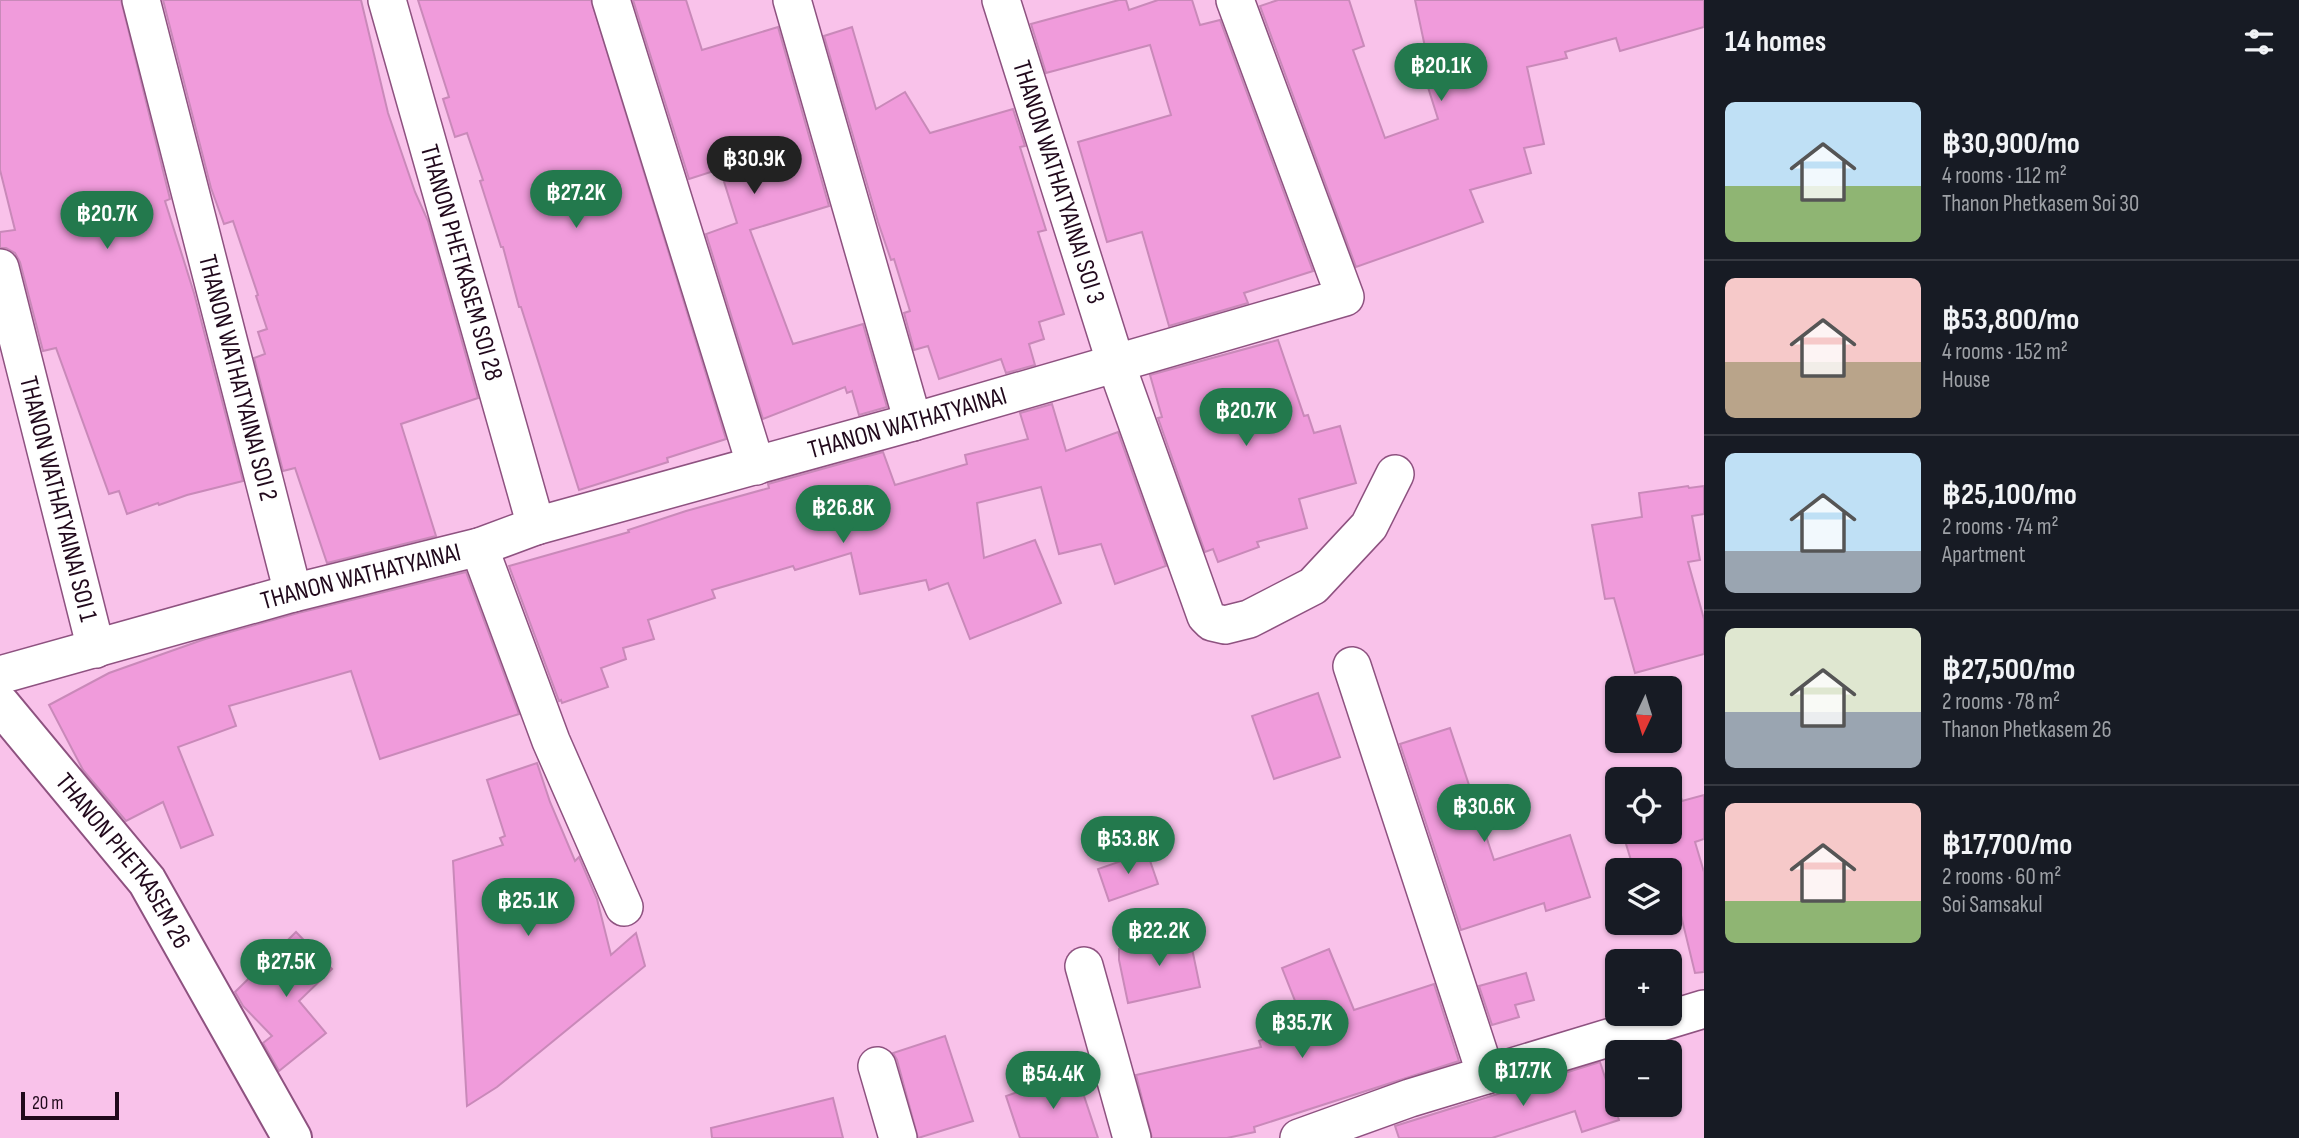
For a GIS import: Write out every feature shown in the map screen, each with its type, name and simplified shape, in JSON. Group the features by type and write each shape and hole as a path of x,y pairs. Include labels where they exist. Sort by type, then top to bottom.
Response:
{"street":[{"name":"THANON WATHATYAINAI SOI 2","path":"141,0 293,593"},
{"name":"THANON PHETKASEM SOI 28","path":"387,0 536,526"},
{"path":"611,0 756,466"},
{"path":"792,0 913,422"},
{"name":"THANON WATHATYAINAI SOI 3","path":"1001,0 1116,364 1206,616 1212,622 1224,625 1249,619 1313,586 1369,526 1395,474"},
{"name":"THANON WATHATYAINAI","path":"0,675 293,593 479,547 536,526 913,422 1345,297 1235,0"},
{"name":"THANON WATHATYAINAI SOI 1","path":"0,268 96,649"},
{"path":"479,547 551,741 624,907"},
{"path":"1352,666 1486,1075"},
{"name":"THANON PHETKASEM 26","path":"0,704 147,881 292,1138"},
{"path":"1084,966 1132,1138"},
{"path":"1298,1138 1410,1098 1704,1009"},
{"path":"877,1066 898,1138"}],"building":[{"path":"0,0 121,0 170,199 165,201 194,293 243,481 127,514 119,491 109,494 56,348 43,351 20,262 15,253 0,248 0,232 15,230 0,170"},
{"path":"163,0 361,0 388,113 415,192 428,221 478,398 401,424 436,536 327,563 295,468 283,471 254,358 265,354 258,332 267,329 233,221 224,224 211,188"},
{"path":"418,0 591,0 726,439 667,458 668,462 579,490 519,307 467,133 455,137 443,99 449,97"},
{"path":"633,0 686,0 702,50 778,27 829,206 750,230 793,344 863,324 887,407 859,415 852,391 847,393 845,387 763,419 706,234 737,223 720,169 689,179"},
{"path":"1126,0 1129,10 1158,0 1192,0 1200,25 1220,20 1313,271 1244,293 1248,303 1169,326 1142,232 1107,242 1078,142 1171,115 1150,45 1046,73 1031,24"},
{"path":"1278,0 1349,0 1364,46 1353,50 1385,138 1438,119 1426,81 1439,77 1428,61 1415,0 1704,0 1704,27 1620,51 1616,38 1565,52 1567,58 1527,67 1544,144 1524,148 1531,173 1470,190 1483,222 1356,267 1260,6"},
{"path":"852,27 876,109 905,92 930,133 1013,109 1025,146 1020,147 1046,230 1038,232 1064,314 1039,322 1044,339 1029,344 1035,365 1006,373 1001,359 939,379 928,346 914,350 904,313 910,311 894,259 891,260 878,222 824,36"},
{"path":"1278,340 1304,416 1308,415 1314,433 1340,426 1356,483 1299,499 1307,528 1257,542 1259,547 1218,562 1213,549 1205,552 1158,418 1162,417 1150,375"},
{"path":"1052,404 1066,451 1118,432 1166,566 1115,584 1101,544 1059,554 1041,487 977,503 984,558 1035,540 1061,603 970,639 948,583 929,590 926,580 860,594 851,553 795,570 793,566 712,590 715,598 648,620 654,639 623,648 626,659 601,668 608,687 562,703 559,701 509,566 769,488 768,484 883,452 895,485 967,464 965,455 1028,439 1020,413"},
{"path":"1704,486 1704,514 1692,516 1700,560 1688,562 1704,619 1704,654 1635,673 1614,598 1605,599 1592,525 1642,517 1639,493"},
{"path":"466,572 519,714 380,759 351,671 229,706 236,726 178,747 213,835 181,848 163,802 126,821 83,770 49,705 109,673 205,639"},
{"path":"1318,693 1340,757 1274,779 1252,716"},
{"path":"1450,728 1494,860 1570,835 1590,897 1546,911 1544,903 1461,930 1400,744"},
{"path":"537,763 575,861 579,857 597,899 611,955 636,933 645,966 497,1087 467,1106 453,861 503,845 500,838 505,836 487,780"},
{"path":"1704,795 1704,839 1695,842 1704,872 1704,972 1695,973 1682,919 1682,858 1630,858 1626,844 1682,844 1682,801"},
{"path":"1147,852 1158,884 1109,901 1098,869"},
{"path":"296,932 332,969 299,1001 326,1033 279,1071 263,1043 272,1036 243,1006 235,992"},
{"path":"1189,934 1200,987 1128,1003 1119,949"},
{"path":"1329,949 1354,1010 1434,984 1459,1061 1254,1127 1255,1132 1227,1138 1152,1138 1136,1075 1261,1047 1259,1041 1305,1026 1282,968"},
{"path":"1526,973 1534,1000 1515,1005 1519,1017 1492,1025 1479,986"},
{"path":"945,1036 973,1121 918,1138 893,1053"},
{"path":"1600,1062 1605,1077 1605,1117 1618,1117 1619,1120 1582,1132 1575,1111 1492,1138 1399,1138 1395,1126"},
{"path":"1076,1072 1098,1138 1020,1138 1006,1096"},
{"path":"833,1098 843,1138 712,1138 711,1128"}]}
